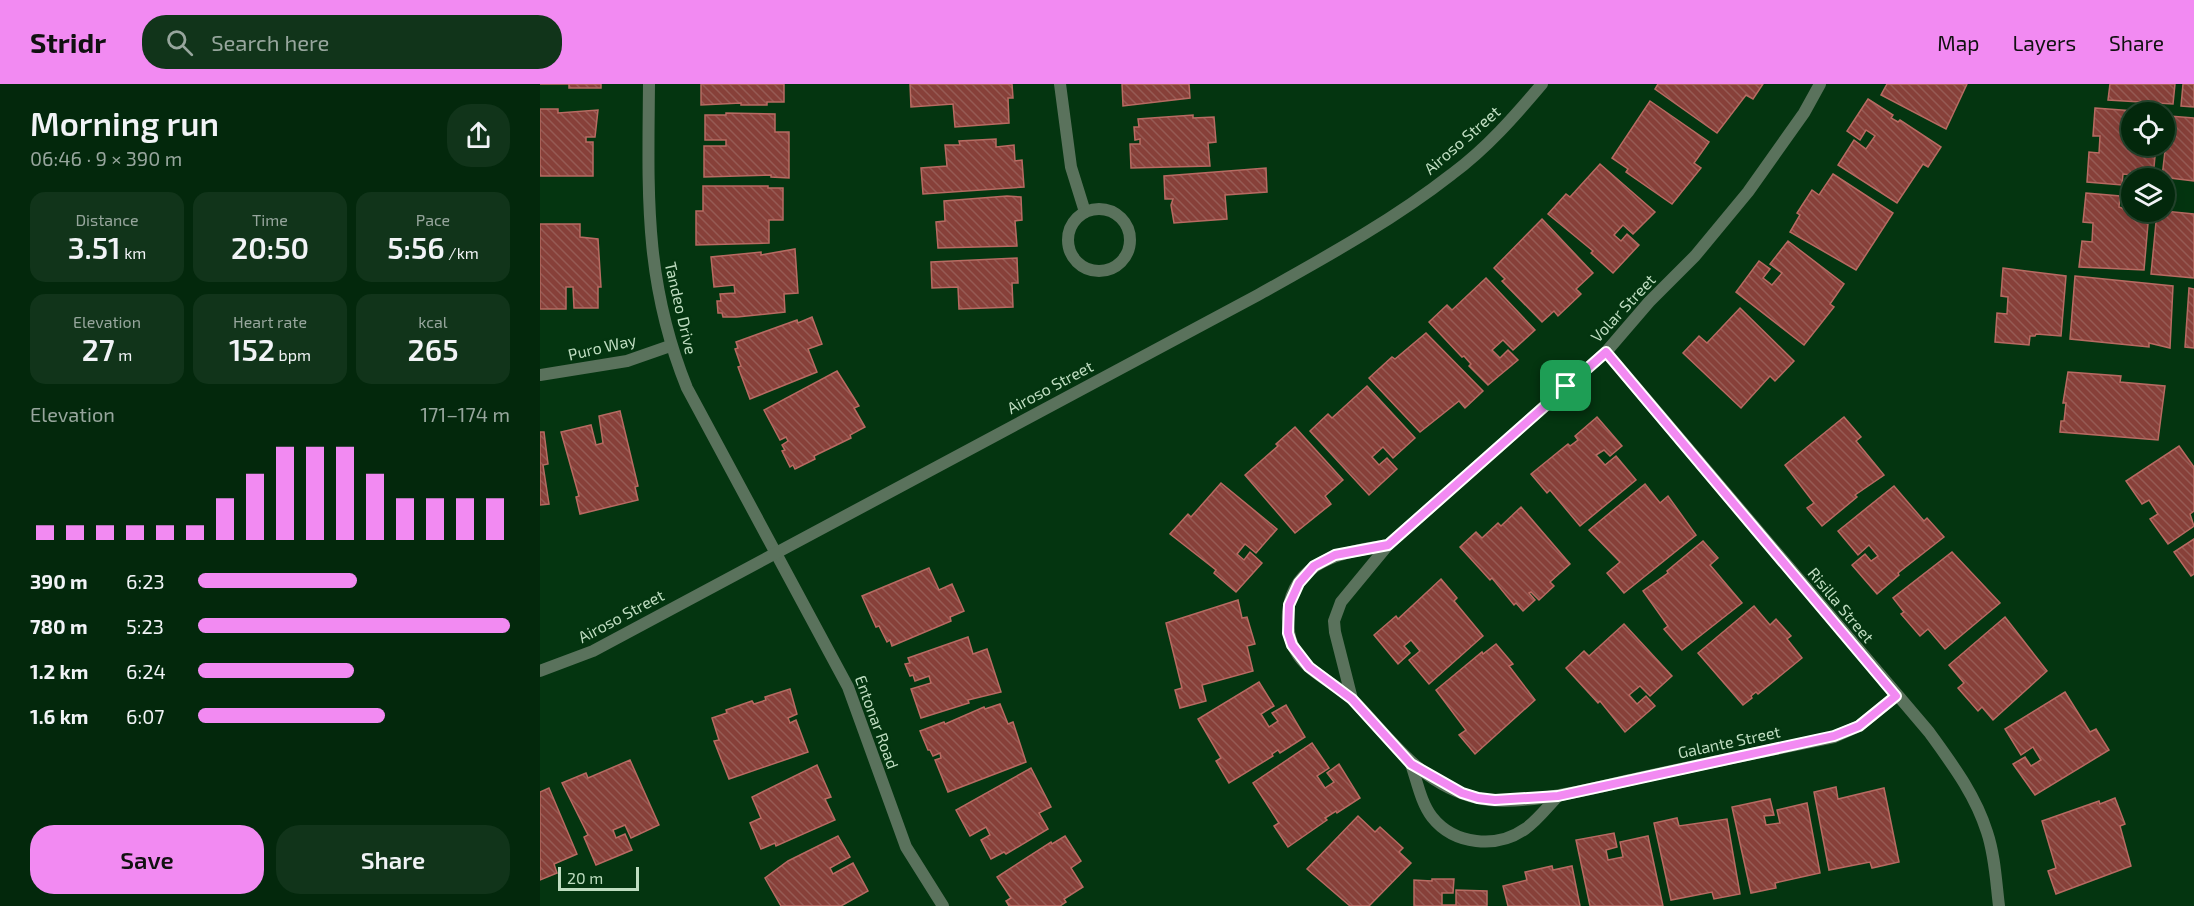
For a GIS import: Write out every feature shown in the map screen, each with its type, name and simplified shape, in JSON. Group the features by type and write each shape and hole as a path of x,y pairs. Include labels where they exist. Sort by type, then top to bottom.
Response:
{"street":[{"name":"Tandeo Drive","path":"650,84 648,216 659,297 670,346 687,388 775,552"},
{"path":"1060,84 1071,167 1085,212"},
{"name":"Airoso Street","path":"540,671 593,651 1258,295 1332,253 1453,174 1510,121 1542,84"},
{"name":"Volar Street","path":"1336,612 1341,602 1388,545 1606,352 1649,302 1695,256 1748,192 1804,112 1820,84"},
{"path":"1106,210 1119,216 1128,228 1129,249 1117,266 1105,271 1090,270 1074,259 1068,247 1069,233 1075,221 1085,212 1106,210"},
{"name":"Puro Way","path":"540,375 627,361 670,346"},
{"name":"Risilla Street","path":"1606,352 1896,696 1929,732 1959,773 1977,804 1988,834 1999,906"},
{"name":"Galante Street","path":"1388,545 1335,555 1324,560 1306,574 1289,605 1288,633 1299,657 1352,699 1411,764 1462,793 1478,798 1495,800 1558,796 1834,736 1859,726 1896,696"},
{"name":"Entonar Road","path":"775,552 848,687 906,847 943,906"},
{"name":"Galante Street","path":"1336,612 1335,632 1352,699"},
{"name":"Galante Street","path":"1411,764 1431,815 1450,832 1474,841 1488,842 1516,835 1528,828 1558,796"}],"building":[{"path":"569,84 601,84 601,88 569,88"},
{"path":"701,84 784,84 784,102 767,102 767,105 741,105 741,103 701,105"},
{"path":"910,84 1012,84 1013,98 1008,98 1009,123 955,127 953,104 911,107"},
{"path":"1122,84 1189,84 1190,98 1123,106"},
{"path":"1658,84 1763,84 1753,99 1746,95 1717,133 1655,89"},
{"path":"1887,84 1967,84 1946,129 1881,95"},
{"path":"2110,84 2175,84 2173,102 2108,100"},
{"path":"2183,84 2194,84 2194,107 2181,106"},
{"path":"1868,99 1893,115 1891,118 1898,122 1900,120 1941,147 1928,167 1923,164 1897,203 1838,165 1854,140 1866,149 1875,136 1866,130 1860,140 1847,131"},
{"path":"1650,101 1709,142 1694,163 1701,168 1672,204 1626,172 1628,169 1612,158"},
{"path":"2095,108 2121,110 2121,156 2155,156 2154,168 2121,168 2121,185 2087,182 2089,152 2099,153 2100,136 2093,136"},
{"path":"540,109 558,109 558,113 598,110 595,137 586,137 586,142 593,142 593,176 540,176"},
{"path":"726,113 775,114 775,132 789,132 789,178 771,177 771,175 704,177 704,146 726,146 726,140 705,140 705,115 726,115"},
{"path":"1193,115 1193,118 1214,117 1216,142 1208,143 1210,166 1131,168 1130,144 1140,144 1140,139 1135,140 1134,127 1139,127 1138,119"},
{"path":"2175,116 2194,118 2194,181 2175,179 2175,168 2163,168 2164,156 2175,156"},
{"path":"996,139 996,147 1014,145 1015,161 1022,160 1024,187 923,194 921,168 947,166 945,145 960,145 959,141"},
{"path":"1600,164 1655,212 1633,234 1623,225 1614,235 1621,241 1627,234 1639,245 1613,273 1591,253 1593,251 1548,214 1566,194 1570,197"},
{"path":"1266,168 1267,192 1225,195 1227,219 1174,223 1171,205 1173,199 1165,199 1164,176"},
{"path":"1833,174 1893,213 1856,270 1790,232 1800,215 1797,213 1812,190 1819,195"},
{"path":"703,186 783,188 783,220 769,220 769,243 696,245 696,211 703,211"},
{"path":"2086,193 2120,196 2121,222 2148,222 2144,270 2079,267 2082,241 2092,242 2093,223 2083,222"},
{"path":"1021,197 1022,220 1015,221 1017,246 938,248 936,222 945,221 944,201"},
{"path":"2175,212 2194,214 2194,278 2151,274 2156,222 2175,222"},
{"path":"1542,219 1593,273 1576,289 1581,294 1558,316 1554,311 1542,322 1502,281 1505,279 1494,268"},
{"path":"540,224 580,224 580,237 598,239 601,287 598,287 598,308 574,308 573,287 566,287 566,309 540,309"},
{"path":"1788,241 1844,284 1830,304 1834,307 1804,345 1736,292 1759,261 1770,269 1763,278 1772,285 1782,273 1770,264"},
{"path":"795,249 798,293 784,294 785,312 737,317 723,317 722,313 718,313 717,301 721,301 720,294 735,293 734,285 714,287 711,257 761,252 761,255"},
{"path":"1017,258 1018,283 1012,283 1013,307 959,309 958,287 932,288 931,262"},
{"path":"2003,268 2066,276 2061,336 2036,334 2030,336 2029,345 1995,342 1997,313 2007,314 2008,297 2001,296"},
{"path":"2075,276 2173,286 2170,348 2149,343 2149,347 2070,339"},
{"path":"1486,278 1535,330 1513,350 1503,340 1492,350 1500,358 1508,350 1518,360 1488,385 1469,366 1471,364 1464,356 1462,357 1429,322 1447,305 1452,310"},
{"path":"2189,288 2194,289 2194,348 2185,347"},
{"path":"1740,308 1794,361 1775,381 1770,376 1741,408 1683,353 1699,336 1707,343"},
{"path":"812,317 822,344 808,349 817,372 750,399 738,367 741,366 735,349 738,348 736,342 797,320 798,323"},
{"path":"1426,333 1483,391 1465,408 1459,401 1420,432 1369,378 1392,357 1395,359"},
{"path":"837,371 859,406 854,408 865,427 850,435 851,438 814,456 815,459 795,469 793,465 790,467 782,451 785,450 782,445 788,441 786,437 780,440 764,410"},
{"path":"2068,372 2121,376 2120,382 2165,386 2158,440 2060,432 2061,421 2064,421 2066,403 2063,403"},
{"path":"1367,386 1415,438 1393,458 1383,447 1372,457 1379,465 1387,458 1397,469 1369,495 1310,431 1328,414 1332,418"},
{"path":"620,411 638,486 635,487 638,500 580,514 576,497 579,496 561,432 591,425 596,445 603,443 599,416"},
{"path":"1597,417 1622,446 1610,456 1604,450 1596,455 1605,465 1616,456 1636,480 1580,526 1550,490 1547,493 1531,474 1568,444 1570,446 1578,440 1575,436"},
{"path":"1844,417 1861,437 1856,441 1884,475 1855,495 1857,497 1822,526 1807,508 1814,503 1785,465"},
{"path":"1295,427 1343,480 1325,496 1331,504 1295,533 1245,475 1278,446 1276,444"},
{"path":"540,432 544,432 548,464 543,465 549,504 540,505"},
{"path":"2179,446 2194,467 2194,511 2190,514 2194,526 2168,544 2150,519 2158,514 2149,500 2142,504 2126,481"},
{"path":"1221,483 1277,529 1256,553 1245,544 1237,554 1244,560 1250,552 1262,563 1236,592 1214,573 1216,570 1170,534 1188,514 1191,517"},
{"path":"1645,484 1660,503 1668,496 1696,535 1624,593 1607,573 1620,562 1589,530"},
{"path":"1894,486 1924,521 1927,518 1944,537 1898,573 1899,575 1877,594 1852,565 1865,554 1871,561 1878,556 1869,545 1858,555 1838,531"},
{"path":"1521,507 1570,564 1550,582 1554,586 1539,600 1531,592 1529,593 1535,600 1523,611 1516,603 1514,605 1492,578 1490,580 1460,547 1476,532 1482,538 1498,523 1501,526"},
{"path":"2194,539 2194,574 2191,576 2174,552"},
{"path":"1703,541 1718,558 1710,565 1742,603 1682,650 1664,629 1668,626 1643,591 1668,573 1667,571"},
{"path":"1952,552 2000,603 1945,649 1928,629 1920,636 1901,614 1904,612 1893,598"},
{"path":"929,568 939,590 952,584 964,611 950,617 951,621 892,646 890,640 887,642 879,626 876,627 862,596"},
{"path":"1441,579 1457,598 1454,601 1483,636 1429,684 1409,660 1420,651 1411,640 1404,646 1410,653 1398,664 1374,635 1396,616 1398,619"},
{"path":"1238,600 1242,618 1247,617 1255,644 1247,646 1253,671 1202,685 1206,701 1180,708 1175,690 1182,688 1166,623"},
{"path":"1754,606 1770,625 1776,619 1791,636 1787,639 1802,658 1758,694 1756,692 1743,705 1698,653"},
{"path":"2005,617 2047,671 1993,720 1982,707 1978,711 1958,688 1964,683 1949,665"},
{"path":"1624,624 1672,676 1650,696 1640,686 1629,695 1637,704 1646,696 1655,706 1625,732 1600,701 1598,703 1566,668 1584,651 1589,656"},
{"path":"968,637 973,654 987,649 1001,692 968,700 969,703 921,718 911,689 931,683 929,676 915,681 913,675 910,676 905,664 910,663 908,658"},
{"path":"1496,644 1513,664 1509,666 1535,700 1475,754 1459,735 1466,730 1436,690 1482,652 1483,654"},
{"path":"1259,682 1274,706 1261,714 1269,727 1278,721 1272,713 1286,705 1305,737 1280,753 1278,750 1272,754 1273,756 1229,783 1216,761 1221,758 1198,719"},
{"path":"790,689 797,714 788,718 790,723 796,720 808,752 729,779 714,741 719,740 712,718 727,713 726,710 752,701 754,704 766,700 765,697"},
{"path":"2065,692 2090,732 2096,729 2109,750 2035,795 2013,764 2025,757 2031,766 2041,760 2033,747 2021,755 2005,729"},
{"path":"1000,704 1008,724 1013,722 1026,762 948,792 935,760 941,758 940,753 933,756 920,731 944,722 945,724 984,707 985,709"},
{"path":"1312,743 1329,768 1317,776 1325,788 1334,782 1327,773 1339,764 1360,798 1325,818 1327,820 1288,847 1274,826 1279,823 1253,783"},
{"path":"630,760 659,825 631,838 625,825 613,830 616,838 625,834 632,850 596,865 584,837 588,835 562,783 586,773 588,778"},
{"path":"817,765 831,797 825,799 835,820 776,846 775,843 761,849 750,823 761,818 752,797"},
{"path":"1031,768 1051,807 1039,813 1048,829 1006,854 1004,852 991,859 981,840 990,835 986,827 970,836 956,810"},
{"path":"1836,787 1838,799 1884,788 1899,862 1872,868 1870,862 1829,870 1814,792"},
{"path":"549,788 577,854 554,864 557,873 540,880 540,792"},
{"path":"2115,798 2125,824 2120,826 2131,866 2056,894 2048,871 2056,868 2042,821 2099,801 2100,804"},
{"path":"1770,799 1774,815 1764,816 1766,825 1780,823 1777,810 1807,803 1820,873 1775,883 1776,888 1751,893 1732,807"},
{"path":"1358,816 1375,832 1380,827 1403,848 1399,852 1411,863 1369,906 1350,906 1307,869"},
{"path":"1677,818 1679,826 1727,819 1740,894 1714,899 1712,892 1671,900 1654,823"},
{"path":"1614,833 1617,847 1606,850 1608,860 1623,857 1620,842 1648,836 1663,906 1590,906 1576,840"},
{"path":"838,836 850,857 830,868 833,874 853,863 868,891 841,906 781,906 765,878 788,861"},
{"path":"1065,836 1081,861 1071,868 1083,887 1064,899 1066,902 1060,906 1009,906 1006,901 1011,898 997,877 1051,842 1052,844"},
{"path":"1552,866 1553,870 1572,866 1580,906 1508,906 1503,886 1527,880 1525,872"},
{"path":"1432,879 1454,879 1453,893 1442,893 1442,905 1456,905 1456,890 1487,891 1487,906 1414,906 1414,880 1432,881"}],"route":[{"path":"1606,352 1896,696 1859,726 1834,736 1558,796 1495,800 1478,798 1448,786 1411,764 1352,699 1299,657 1288,633 1289,605 1293,595 1306,574 1324,560 1335,555 1388,545 1566,386 1606,352"}]}
